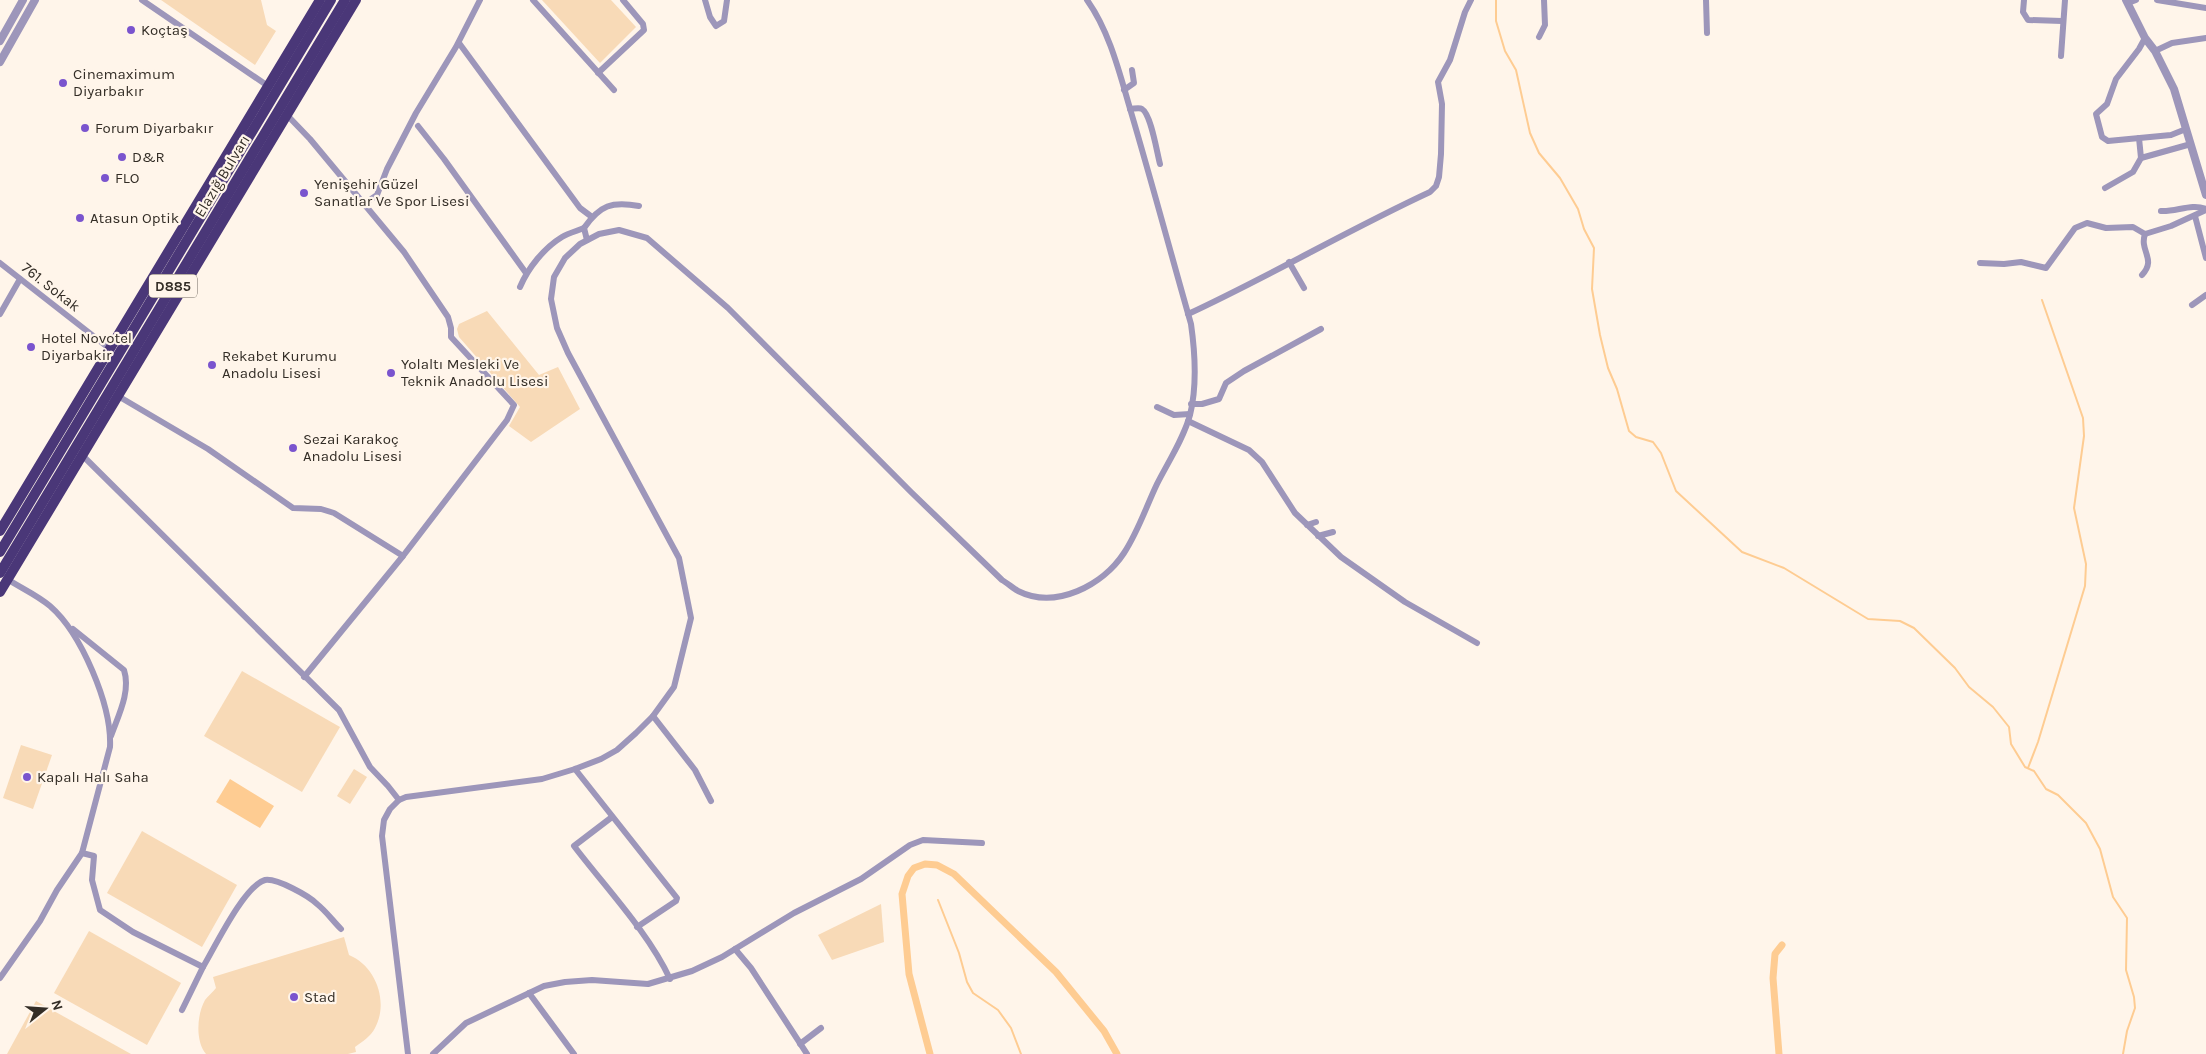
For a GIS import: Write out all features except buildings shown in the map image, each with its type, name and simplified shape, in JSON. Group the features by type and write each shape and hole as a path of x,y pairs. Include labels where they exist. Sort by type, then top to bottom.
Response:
{"highway":[{"path":"0,531 320,0"},
{"name":"Elazığ Bulvarı","path":"0,552 331,0"},
{"name":"Elazığ Bulvarı","path":"4,576 344,0"},
{"path":"0,592 4,576 82,455 356,0"}],"street":[{"path":"0,41 23,0"},
{"path":"0,62 35,0"},
{"path":"142,0 268,86"},
{"path":"364,204 377,195 387,169 416,113 459,43 480,0"},
{"path":"533,0 614,90"},
{"path":"598,73 644,30 643,24 623,0"},
{"path":"705,0 710,17 716,26 724,21 727,0"},
{"path":"408,1054 382,836 384,820 399,800 419,794 542,779 575,770 617,750 653,716 674,687 691,618 679,558 568,353 557,328 551,298 554,277 566,258 580,244 598,234 619,230 647,238 728,308 910,492 1002,580 1019,591 1042,596 1064,595 1084,588 1102,578 1124,554 1188,421 1191,404 1193,338 1188,314 1115,60 1087,0"},
{"path":"1188,314 1232,294 1375,217 1430,192 1436,186 1439,177 1441,154 1442,104 1438,82 1450,60 1465,12 1471,0"},
{"path":"1539,37 1545,25 1544,0"},
{"path":"1706,0 1706,33"},
{"path":"2024,0 2023,12 2028,20 2062,21"},
{"path":"2061,56 2065,0"},
{"path":"2157,0 2206,8"},
{"path":"2130,1 2145,38 2155,51 2174,90 2206,195"},
{"path":"2145,38 2139,49 2116,78 2107,104 2096,114 2102,136 2108,141 2171,135 2186,129"},
{"path":"2155,51 2172,43 2206,38"},
{"path":"459,43 580,208 592,217"},
{"path":"1124,90 1134,83 1132,70"},
{"path":"1130,109 1139,108 1144,110 1148,118 1160,164"},
{"path":"287,115 310,139 404,252 448,318 451,337 514,405 507,420 403,556 304,677"},
{"path":"418,126 526,273"},
{"path":"2105,188 2133,172 2141,158 2139,138"},
{"path":"2141,158 2190,144"},
{"path":"520,287 526,273 562,237 584,228 592,217 605,206 622,203 639,206"},
{"path":"2161,211 2170,212 2193,206 2200,206 2206,209"},
{"path":"2144,234 2195,216 2206,209"},
{"path":"2195,216 2206,258"},
{"path":"1980,263 2004,264 2020,262 2046,268 2075,228 2082,223 2106,228 2133,227 2144,234"},
{"path":"584,228 587,240"},
{"path":"2142,275 2148,266 2149,259 2143,239 2144,234"},
{"path":"1289,262 1304,288"},
{"name":"761. Sokak","path":"0,263 110,349"},
{"path":"0,314 20,279"},
{"path":"2192,305 2206,296"},
{"path":"1191,404 1202,404 1219,399 1226,384 1244,371 1321,329"},
{"path":"118,396 208,450 293,508 321,509 334,513 403,556"},
{"path":"1158,407 1174,415 1190,414"},
{"path":"1188,421 1249,450 1262,462 1277,488 1307,526 1341,557 1405,602 1477,643"},
{"path":"82,455 304,677 340,710 370,767 399,800"},
{"path":"1307,526 1316,522"},
{"path":"1318,536 1334,532"},
{"path":"0,978 40,921 57,890 82,853 111,737 126,686 124,670 66,623 49,605 4,576"},
{"path":"66,623 93,672 111,737"},
{"path":"653,716 695,770 711,801"},
{"path":"575,770 677,898 676,901 637,928"},
{"path":"612,817 574,846 658,957 670,979"},
{"path":"433,1054 466,1023 544,986 592,980 648,984 692,971 735,949 794,913 861,879 910,845 923,840 982,843"},
{"path":"82,853 94,856 92,880 100,910 133,932 203,967"},
{"path":"182,1010 203,967 232,916 251,888 266,880 280,882 317,903 341,929"},
{"path":"735,949 751,968 808,1054"},
{"path":"529,993 574,1054"},
{"path":"800,1044 821,1028"}],"shaded area":[{"path":"161,0 261,0 267,25 276,31 255,65"},
{"path":"542,0 611,0 636,27 600,63"},
{"path":"487,311 539,375 558,367 580,409 531,442 509,426 520,407 459,337 457,329 459,324"},
{"path":"242,671 340,727 302,792 204,736"},
{"name":"Kapalı Halı Saha","path":"21,745 52,755 33,809 3,798"},
{"path":"354,769 367,777 350,804 337,796"},
{"path":"230,779 274,806 260,828 216,802"},
{"path":"142,831 237,885 202,947 107,893"},
{"path":"881,904 884,942 832,960 818,935"},
{"path":"89,931 181,983 147,1045 54,993"},
{"name":"Stad","path":"344,937 349,955 366,967 373,976 380,996 381,1007 375,1028 369,1036 355,1047 356,1052 348,1054 206,1054 202,1049 198,1027 202,1006 216,988 213,977"},
{"path":"36,1001 131,1054 7,1054"}],"waterway":[{"path":"1496,0 1496,21 1505,51 1516,70 1530,133 1539,153 1560,178 1578,209 1584,229 1594,248 1592,289 1600,335 1608,368 1617,389 1629,431 1636,437 1653,442 1661,453 1676,491 1742,552 1784,568 1868,619 1900,621 1914,628 1955,668 1969,687 1993,707 2009,727 2011,744 2025,767 2034,771 2046,789 2058,795 2086,823 2100,849 2113,897 2127,918 2126,970 2134,997 2135,1008 2127,1031 2123,1054"},
{"path":"2028,768 2038,742 2085,586 2086,564 2074,508 2084,436 2083,418 2042,300"},
{"path":"930,1054 909,974 902,894 908,876 914,868 925,864 937,865 954,874 1056,972 1104,1031 1117,1054"},
{"path":"938,900 959,953 967,982 973,993 998,1010 1011,1028 1021,1054"},
{"path":"1779,1054 1773,978 1775,954 1782,945"}],"place":[{"name":"Koçtaş","path":"131,30"},
{"name":"Cinemaximum Diyarbakır","path":"63,83"},
{"name":"Forum Diyarbakır","path":"85,128"},
{"name":"D&R","path":"122,157"},
{"name":"FLO","path":"105,178"},
{"name":"Yenişehir Güzel Sanatlar Ve Spor Lisesi","path":"304,193"},
{"name":"Atasun Optik","path":"80,218"},
{"name":"Hotel Novotel Diyarbakir","path":"31,347"},
{"name":"Rekabet Kurumu Anadolu Lisesi","path":"212,365"},
{"name":"Yolaltı Mesleki Ve Teknik Anadolu Lisesi","path":"391,373"},
{"name":"Sezai Karakoç Anadolu Lisesi","path":"293,448"},
{"name":"Kapalı Halı Saha","path":"27,777"},
{"name":"Stad","path":"294,997"}]}
